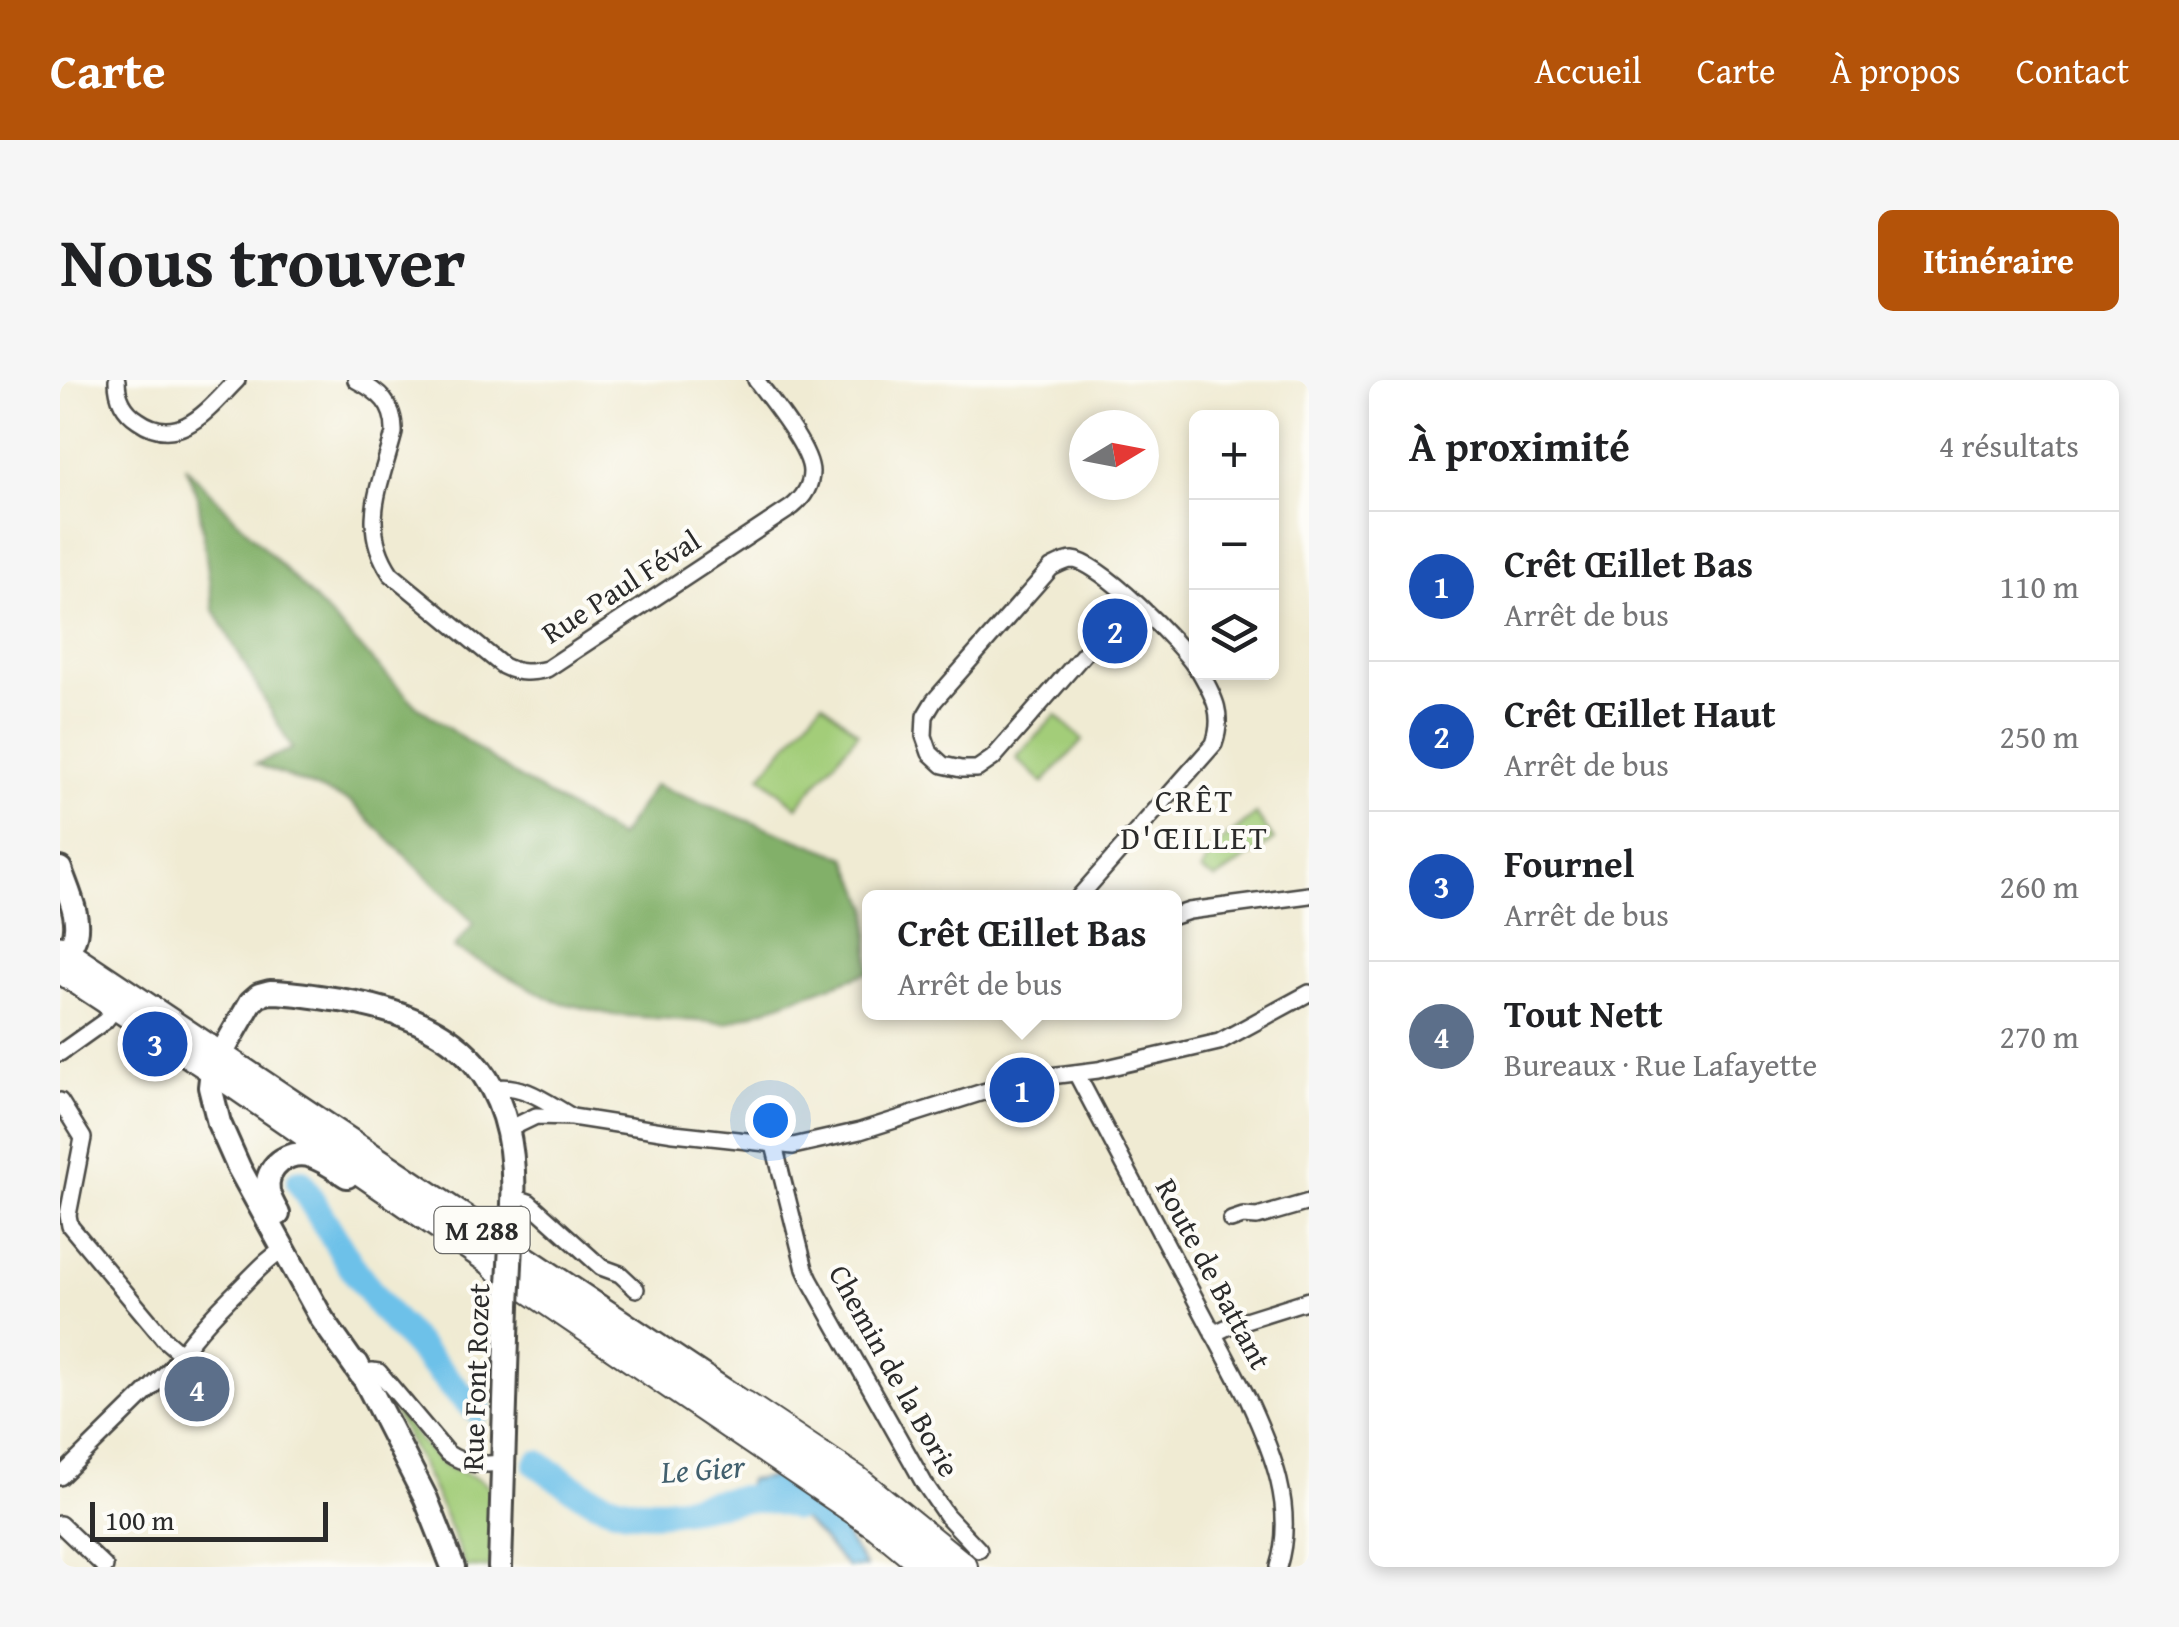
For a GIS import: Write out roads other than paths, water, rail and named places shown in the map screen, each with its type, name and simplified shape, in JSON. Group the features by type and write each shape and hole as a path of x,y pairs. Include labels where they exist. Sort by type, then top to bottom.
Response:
{"highway":[{"name":"M 288","path":"495,1265 877,1525 928,1567"},
{"name":"M 288","path":"744,1404 971,1559"}],"main road":[{"path":"60,869 76,921 74,939 62,958"},
{"name":"M 288","path":"62,958 744,1404"},
{"path":"362,1376 322,1318 239,1168 219,1123 210,1086 216,1062 251,1002 259,995 286,992 386,1009 414,1019 476,1062 494,1088"},
{"name":"M 288","path":"216,1062 470,1249"},
{"name":"Rue Font Rozet","path":"494,1088 509,1129 514,1201 500,1567"},
{"path":"453,1567 426,1499 362,1376 334,1312 268,1193 268,1175 289,1156 314,1156 495,1265"},
{"path":"284,1249 317,1282"}],"street":[{"path":"117,380 124,408 148,426 163,430 190,424 237,380"},
{"name":"Rue Paul Féval","path":"356,380 386,400 395,421 373,515 379,556 391,574 515,672 547,669 803,497 809,485 809,460 756,380"},
{"path":"1130,600 993,758 977,768 961,769 944,766 930,752 924,736 925,716 934,701 1051,568 1062,562 1084,564 1152,616 1189,657"},
{"path":"1085,890 1214,744 1220,728 1218,711 1203,680"},
{"path":"1182,914 1309,895"},
{"path":"509,1129 536,1116 572,1116 674,1133 793,1146 1034,1078 1098,1070 1219,1042 1309,992"},
{"path":"60,1053 105,1021 121,1000"},
{"name":"Route de Battant","path":"1076,1073 1267,1441 1280,1481 1284,1522 1278,1567"},
{"path":"494,1088 529,1091 572,1116"},
{"path":"60,1101 83,1138 65,1206 70,1226 180,1353"},
{"name":"Chemin de la Borie","path":"774,1145 810,1280 971,1559"},
{"path":"514,1201 529,1202 601,1268 620,1274 636,1289"},
{"path":"1231,1220 1309,1202"},
{"path":"60,1477 171,1368 220,1306 284,1249"},
{"path":"1213,1334 1309,1300"},
{"path":"362,1376 379,1372 447,1454 458,1461 504,1463"},
{"path":"60,1524 105,1567"}],"water":[{"path":"776,1477 842,1523 866,1567 847,1567 814,1530 791,1512 744,1496 749,1480"}],"waterway":[{"name":"Le Gier","path":"300,1182 382,1308 477,1409"},
{"name":"Le Gier","path":"538,1464 591,1498 627,1510 648,1512 755,1499 796,1507"}],"place":[{"name":"Crêt Œillet Haut","path":"1115,631"},
{"name":"Fournel","path":"155,1044"},
{"name":"Crêt Œillet Bas","path":"1022,1090"},
{"name":"Tout Nett","path":"197,1389"}],"district":[{"name":"CRÊT D'ŒILLET","path":"1195,820"}]}
